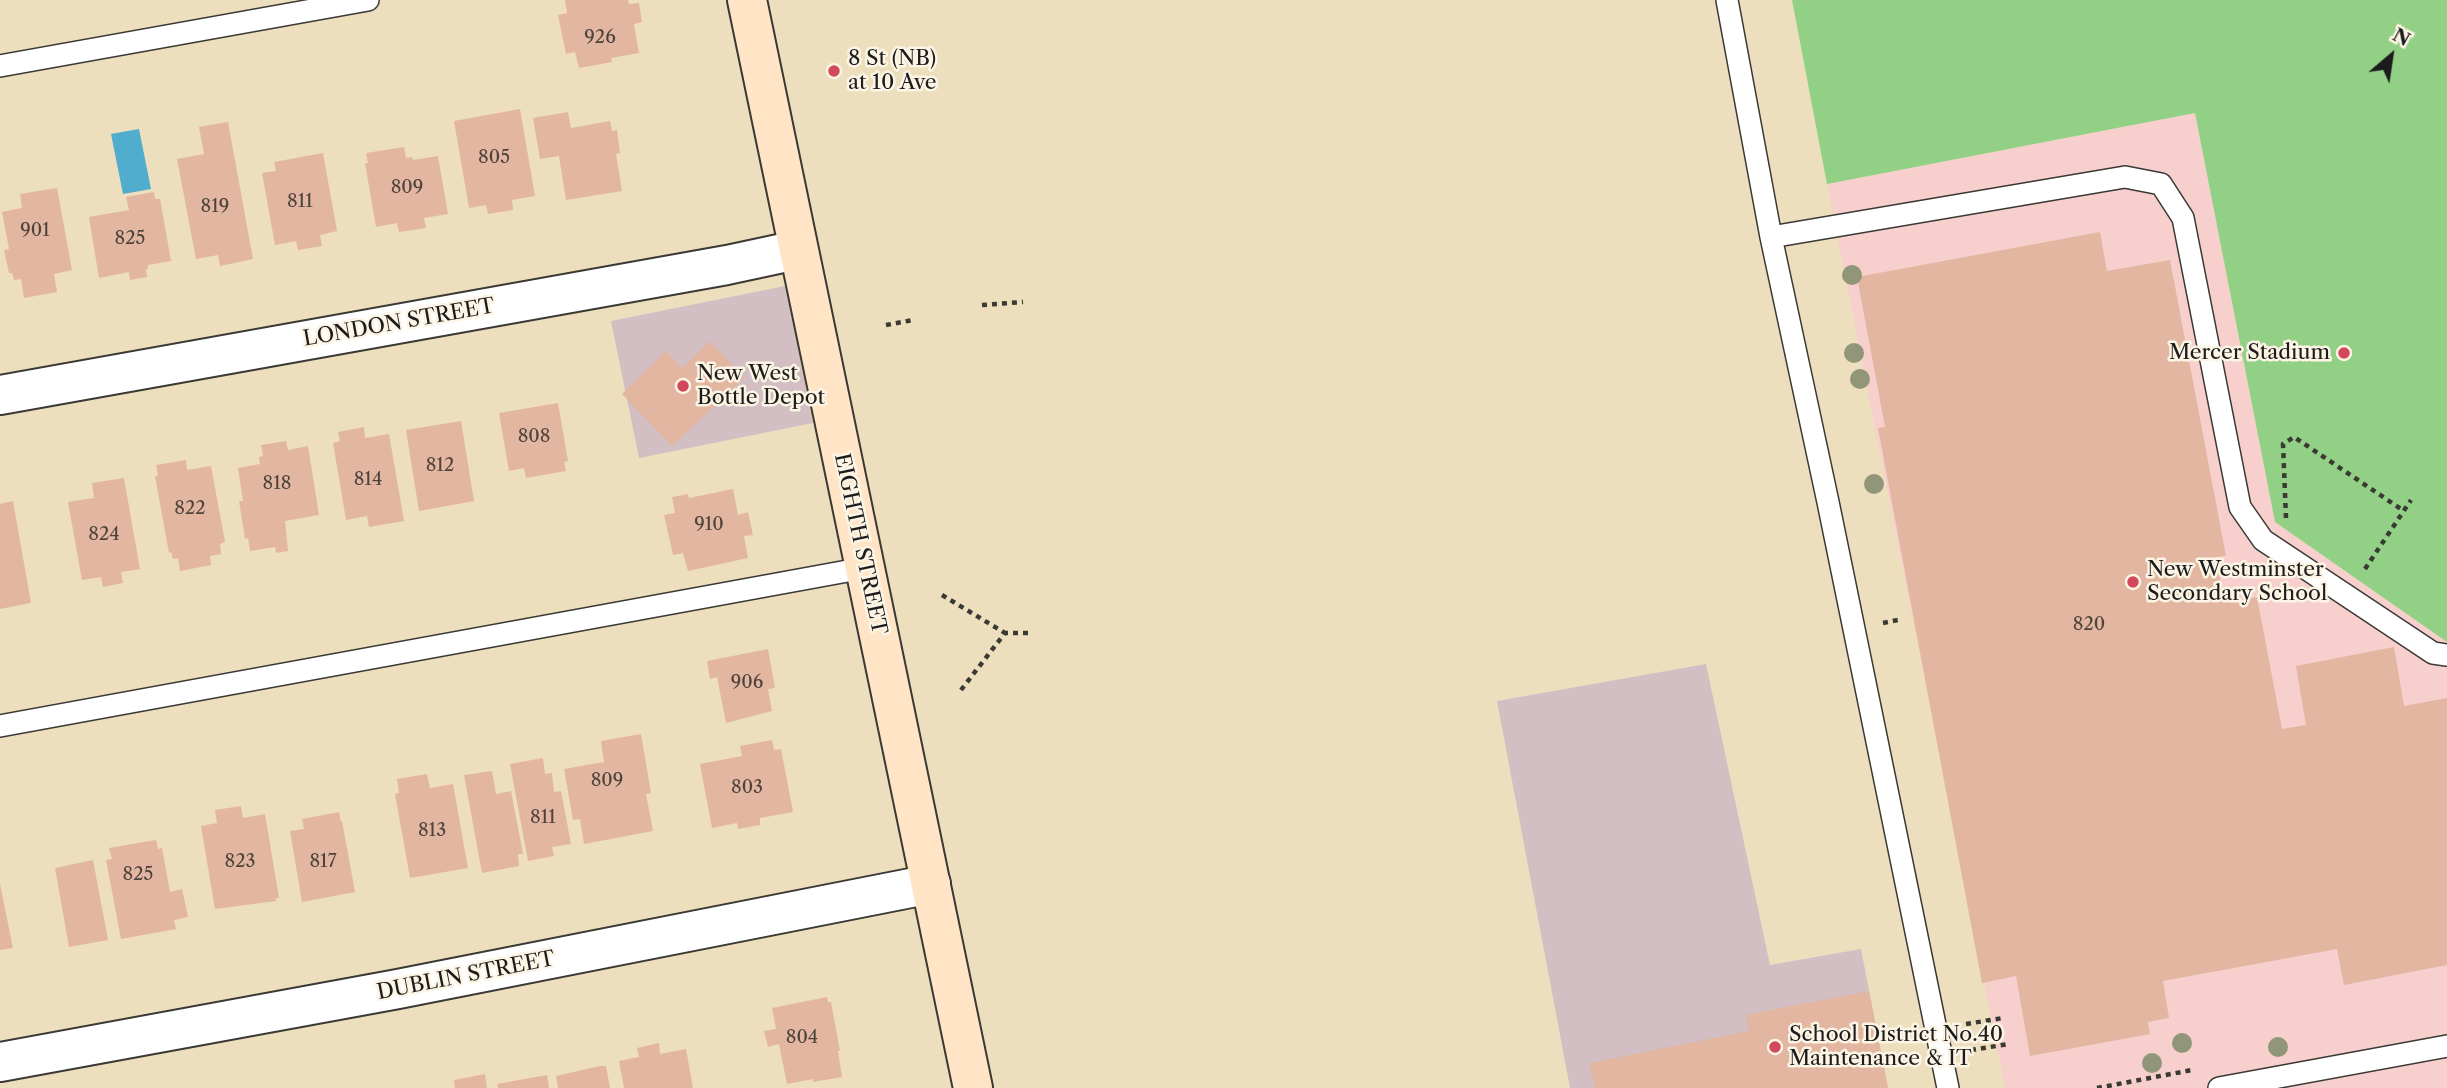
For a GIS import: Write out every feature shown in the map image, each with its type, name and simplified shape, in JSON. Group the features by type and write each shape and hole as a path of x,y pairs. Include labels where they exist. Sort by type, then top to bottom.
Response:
{"street":[{"name":"EIGHTH STREET","path":"747,0 973,1088"},
{"name":"LONDON STREET","path":"0,395 719,267 797,250"},
{"name":"DUBLIN STREET","path":"0,1062 411,987 931,884"}],"lane":[{"path":"0,66 368,0"},
{"path":"1727,0 1771,237 1826,490 1948,1088"},
{"path":"1771,237 2124,177 2161,184 2183,218 2240,507 2263,540 2433,653 2447,655"},
{"path":"0,726 864,568"},
{"path":"2219,1088 2447,1046"}],"path":[{"path":"982,306 1023,302"},
{"path":"886,325 913,320"},
{"path":"2286,522 2283,444 2294,437 2404,511"},
{"path":"2366,568 2411,500"},
{"path":"942,595 1005,633 1033,633"},
{"path":"1883,623 1898,620"},
{"path":"961,690 1005,633"},
{"path":"1958,1026 2003,1017"},
{"path":"1963,1052 2009,1044"}],"shaded area":[{"name":"New Westminster Secondary School","path":"2195,113 2275,522 2447,642 2447,1088 2005,1088 1827,184"},
{"path":"785,286 813,423 639,458 611,321"},
{"path":"1706,664 1770,965 1861,949 1888,1088 1570,1088 1497,701"}],"green space":[{"name":"Mercer Stadium","path":"1792,0 2447,0 2447,642 2275,522 2195,113 1827,184"}],"water":[{"path":"139,129 151,189 123,194 111,134"}],"building":[{"path":"565,0 628,0 629,4 639,3 642,22 634,24 639,53 611,58 612,62 579,68 575,52 566,54 558,15 567,13"},
{"path":"520,109 535,196 512,200 513,210 488,214 486,205 469,208 454,121"},
{"path":"568,112 571,128 610,121 612,131 617,130 620,153 616,154 622,191 566,200 559,156 540,159 533,118"},
{"path":"228,122 253,259 220,266 218,255 196,259 177,159 204,154 199,127"},
{"path":"404,147 406,158 412,157 413,160 438,156 448,214 424,218 426,228 399,232 397,223 376,227 365,163 368,163 366,153"},
{"path":"323,153 337,231 320,235 322,246 298,250 296,241 275,245 262,173 276,171 274,162"},
{"path":"57,188 72,270 54,274 57,292 24,298 21,279 14,280 12,273 9,273 4,250 9,249 2,212 22,208 20,194"},
{"path":"154,192 155,199 160,199 171,261 148,265 147,277 130,280 129,272 99,278 89,217 129,210 126,197"},
{"name":"New Westminster Secondary School","path":"2100,232 2107,271 2170,260 2226,556 2216,557 2225,603 2257,597 2282,729 2306,725 2296,666 2394,647 2404,706 2447,698 2447,965 2344,985 2337,949 2163,981 2169,1018 2148,1022 2150,1034 2030,1056 2016,976 1982,983 1878,428 1885,427 1857,277"},
{"name":"New West Bottle Depot","path":"710,341 744,378 672,446 622,394 666,351 682,368"},
{"path":"558,403 568,461 564,462 566,471 526,478 524,468 509,471 499,413"},
{"path":"461,421 474,501 419,511 406,430"},
{"path":"364,427 365,438 389,434 404,521 369,527 367,516 346,520 333,443 340,441 338,432"},
{"path":"286,441 288,450 308,446 319,515 285,521 288,551 276,553 275,547 250,551 248,538 245,539 239,501 243,501 238,468 260,464 259,457 263,456 261,445"},
{"path":"186,460 187,470 211,466 225,542 220,544 221,554 210,556 211,565 180,571 178,558 173,559 171,552 169,553 155,476 158,476 156,465"},
{"path":"124,478 140,569 121,572 123,583 103,587 101,577 82,580 68,502 94,498 92,483"},
{"path":"733,489 738,515 748,512 753,535 744,536 748,558 688,571 683,553 673,555 664,515 675,513 672,497 688,494 689,498"},
{"path":"13,501 31,603 0,609 0,504"},
{"path":"768,649 775,688 768,689 772,711 726,723 717,677 710,679 707,661"},
{"path":"641,734 651,793 646,794 653,831 584,844 580,819 573,820 564,769 604,762 601,741"},
{"path":"772,740 774,750 781,749 793,812 760,818 760,825 738,829 737,823 712,828 700,764 742,756 740,746"},
{"path":"543,758 545,774 552,773 554,792 561,791 571,844 552,847 554,856 528,861 510,764"},
{"path":"492,771 496,794 511,791 523,854 518,854 519,866 482,873 464,775"},
{"path":"427,774 430,788 453,784 468,868 410,878 395,794 399,793 397,779"},
{"path":"241,806 243,818 265,814 279,898 276,898 276,901 215,909 201,826 217,823 215,810"},
{"path":"339,812 355,892 302,902 290,831 304,829 302,819"},
{"path":"156,840 158,849 162,848 170,892 182,889 188,917 174,920 176,929 121,939 106,860 112,859 109,848"},
{"path":"93,860 108,940 69,947 55,868"},
{"path":"0,884 13,948 0,950"},
{"name":"School District No.40 Maintenance & IT","path":"1869,991 1888,1088 1595,1088 1590,1063 1749,1031 1746,1015"},
{"path":"827,997 828,1002 831,1002 842,1077 787,1084 779,1044 768,1047 764,1031 776,1029 772,1008"},
{"path":"659,1043 660,1054 686,1049 693,1088 624,1088 619,1061 639,1057 637,1048"},
{"path":"606,1066 610,1088 558,1088 556,1076"},
{"path":"485,1074 487,1088 455,1088 454,1080"},
{"path":"547,1075 549,1088 498,1088 497,1084"}],"place":[{"name":"8 St (NB) at 10 Ave","path":"834,71"},
{"name":"Mercer Stadium","path":"2344,353"},
{"name":"New West Bottle Depot","path":"683,386"},
{"name":"New Westminster Secondary School","path":"2133,582"},
{"name":"School District No.40 Maintenance & IT","path":"1775,1047"}]}
